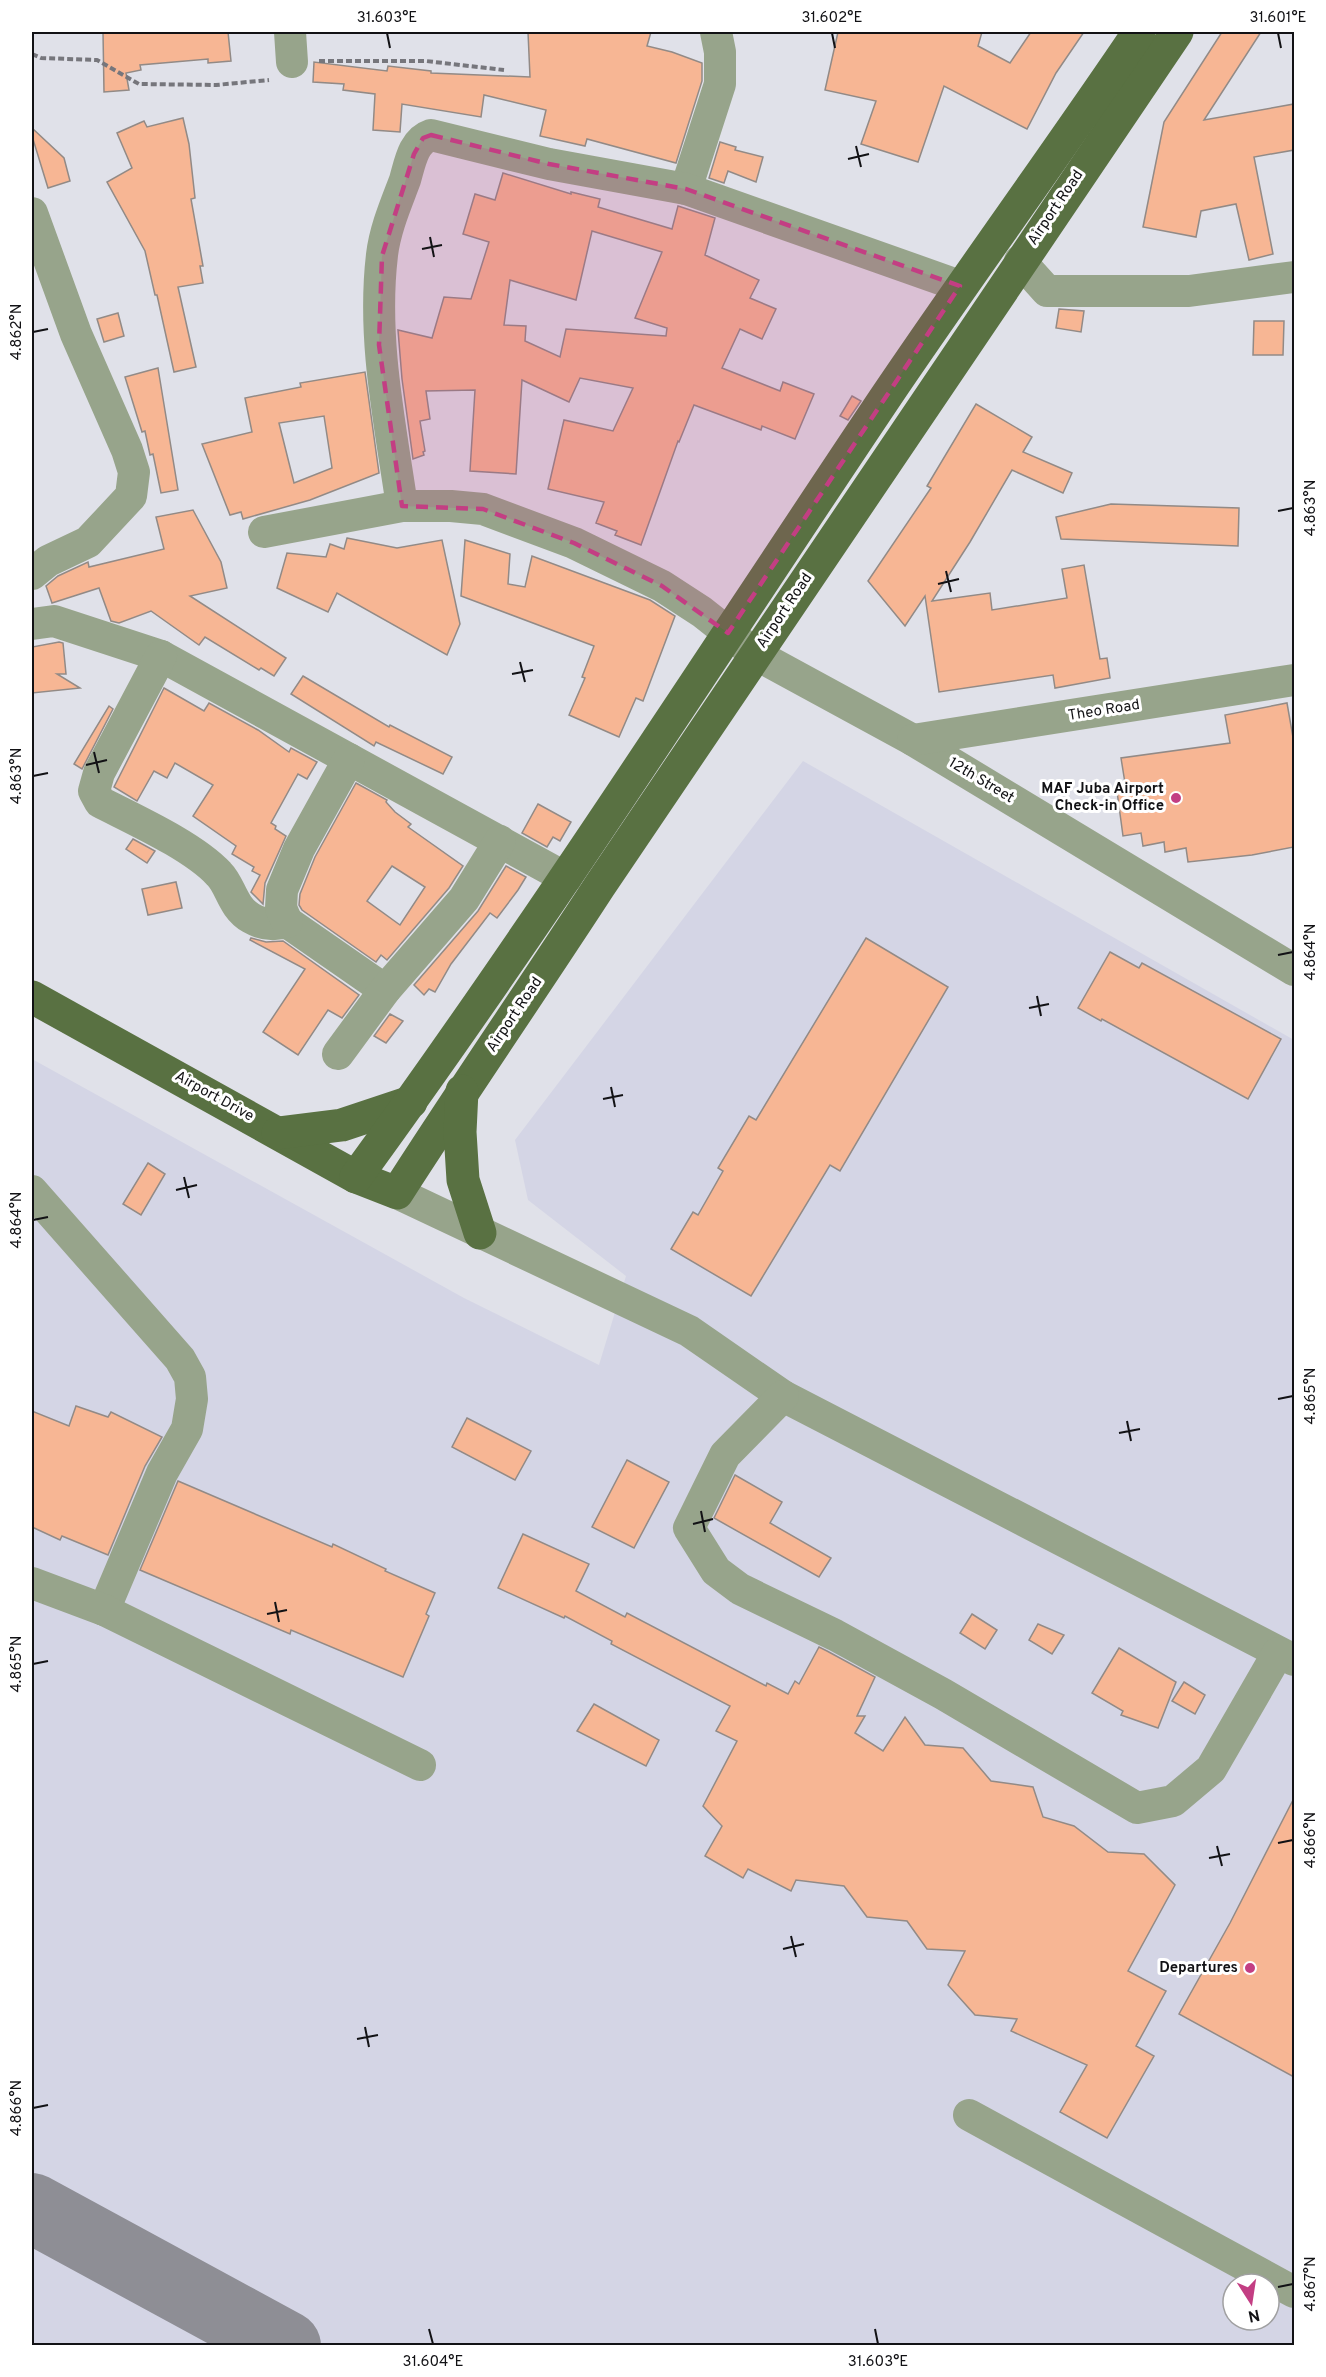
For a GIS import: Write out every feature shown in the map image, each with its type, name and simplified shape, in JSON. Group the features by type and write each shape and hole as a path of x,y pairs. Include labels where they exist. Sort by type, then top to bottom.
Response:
{"main road":[{"name":"Airport Road","path":"357,1178 566,878 960,286 1139,32"},
{"name":"Airport Road","path":"397,1193 462,1091 515,1016 755,654 1177,32"},
{"name":"Airport Drive","path":"32,997 357,1178 397,1193"},
{"path":"462,1091 460,1132 463,1180 480,1233"},
{"path":"279,1133 342,1125 411,1102"}],"street":[{"path":"686,189 720,84 720,52 716,32"},
{"path":"402,506 379,345 382,256 391,219 418,143 431,135 549,164 686,189 960,286"},
{"path":"32,213 76,334 127,450 134,472 130,496 88,542 48,561 32,574"},
{"path":"1020,261 1047,291 1189,291 1294,277"},
{"name":"12th Street","path":"264,532 402,506 451,506 483,509 574,543 662,586 702,612 755,654 913,740 1294,970"},
{"path":"32,624 54,621 161,656 566,878"},
{"path":"161,656 99,773 94,791 100,802 188,850 221,875 230,895 250,918 274,926 286,922"},
{"name":"Theo Road","path":"913,740 1294,680"},
{"path":"348,759 299,849 282,890 281,908 286,922 385,990"},
{"path":"338,1054 385,990 464,899 500,841"},
{"path":"32,1191 180,1359 190,1377 192,1398 187,1429 162,1473 104,1610"},
{"path":"397,1193 689,1331 783,1396 1286,1657 1211,1769 1173,1801 1137,1808 943,1694 835,1635 740,1589 716,1571 689,1528 725,1455 783,1396"},
{"path":"32,1583 104,1610 420,1765"},
{"path":"969,2115 1294,2292"}],"highlighted area":[{"path":"431,135 549,164 686,189 960,286 728,633 662,586 574,543 483,509 402,506 379,345 382,256 414,154 423,138"}],"shaded area":[{"path":"803,761 1294,1040 1294,2345 32,2345 32,1059 464,1298 599,1365 626,1276 528,1200 515,1140"}],"building":[{"path":"103,32 228,32 231,61 208,63 208,59 140,65 141,70 126,73 129,90 104,92"},
{"path":"528,32 651,32 647,46 702,63 702,81 676,163 587,139 585,146 540,136 546,110 484,95 481,117 402,104 400,132 373,130 375,94 343,90 344,84 313,82 314,62 387,71 388,66 431,71 431,73 530,77"},
{"path":"838,32 982,32 978,46 1010,63 1031,32 1084,32 1056,73 1027,129 944,86 918,162 861,144 876,101 825,90"},
{"path":"1222,32 1261,32 1204,120 1294,104 1294,150 1254,157 1273,254 1249,260 1236,204 1201,211 1196,237 1143,227 1164,122"},
{"path":"183,118 189,144 195,198 191,199 203,266 200,266 203,283 178,287 196,367 174,372 145,251 107,182 132,168 117,133 144,121 147,127"},
{"path":"32,128 64,158 70,181 48,188 32,136"},
{"path":"720,142 736,147 735,150 763,157 756,182 728,171 724,183 709,178"},
{"path":"503,173 571,194 571,192 600,199 598,207 672,229 678,206 715,218 705,255 759,280 750,298 776,309 762,339 740,329 722,368 780,391 783,382 814,394 795,439 762,426 761,430 694,405 678,441 641,545 615,535 617,531 596,523 604,502 548,489 564,420 613,431 633,388 580,378 569,402 522,380 516,474 470,471 475,390 426,391 430,419 420,421 425,451 424,455 413,459 398,330 432,338 444,297 471,299 489,242 463,234 475,194 495,200","holes":["592,231 662,252 635,318 667,328 666,336 566,329 560,357 525,341 526,326 504,325 510,280 576,300"]},
{"path":"1059,309 1084,311 1081,332 1056,328"},
{"path":"118,313 124,336 104,342 97,319"},
{"path":"1254,321 1284,321 1283,355 1253,355"},
{"path":"158,368 178,490 161,493 153,454 150,455 145,431 142,432 125,377"},
{"path":"365,372 379,473 310,500 243,519 241,512 230,515 202,444 252,432 245,398 301,387 300,383","holes":["324,416 332,468 294,483 279,423"]},
{"path":"852,396 861,401 848,420 840,416"},
{"path":"976,404 1032,437 1023,452 1072,473 1063,493 1012,470 932,601 990,593 992,610 1067,598 1062,569 1084,565 1100,659 1107,658 1110,678 1055,688 1053,675 939,692 925,596 905,626 868,581 931,488 927,486"},
{"path":"1111,504 1239,508 1238,546 1061,539 1056,517"},
{"path":"193,510 221,562 227,588 190,596 286,658 274,676 261,668 259,670 205,637 199,645 151,611 119,623 111,621 99,588 52,603 46,586 58,576 88,562 89,567 164,549 156,517"},
{"path":"347,538 397,548 442,540 460,624 447,655 337,593 328,612 277,588 287,553 326,557 330,544 344,549"},
{"path":"465,540 510,554 508,584 525,587 532,556 650,600 675,616 643,701 636,698 619,737 569,715 585,678 582,677 594,646 461,596"},
{"path":"63,643 66,674 57,674 80,688 32,693 32,647"},
{"path":"303,676 389,727 390,725 452,757 443,774 376,742 374,746 291,694"},
{"path":"164,688 204,711 209,703 258,730 289,752 291,748 317,762 307,779 298,774 271,823 276,826 275,829 286,836 265,883 263,904 251,892 260,875 252,871 254,867 232,854 236,846 193,816 213,785 175,763 167,778 154,771 137,801 114,787"},
{"path":"1287,703 1294,743 1294,847 1252,855 1188,862 1186,848 1165,852 1164,842 1143,846 1141,833 1123,836 1116,784 1125,783 1121,758 1230,743 1225,715"},
{"path":"109,706 113,709 82,769 74,764"},
{"path":"356,783 387,800 386,802 395,812 411,824 408,827 463,866 449,888 387,960 381,955 376,962 302,910 299,905 300,894 315,857","holes":["392,866 425,887 400,925 367,901"]},
{"path":"538,804 571,822 560,841 553,837 547,847 522,833"},
{"path":"133,839 155,851 147,863 126,849"},
{"path":"506,866 526,877 518,890 497,918 490,913 451,964 435,992 429,989 424,995 414,985 478,911"},
{"path":"176,882 182,908 148,915 142,889"},
{"path":"251,938 266,942 283,941 359,995 342,1018 328,1010 298,1055 263,1032 305,969 250,940"},
{"path":"866,938 948,987 840,1171 830,1165 751,1296 671,1249 693,1212 698,1215 723,1171 718,1168 749,1116 756,1120"},
{"path":"1110,952 1139,968 1142,963 1281,1039 1248,1099 1078,1008"},
{"path":"390,1014 403,1021 386,1043 374,1036"},
{"path":"148,1163 165,1174 141,1215 123,1204"},
{"path":"76,1406 108,1417 111,1412 162,1437 145,1466 108,1555 62,1536 60,1540 32,1527 32,1411 69,1426"},
{"path":"467,1418 531,1451 515,1480 452,1447"},
{"path":"627,1460 669,1482 634,1548 592,1527"},
{"path":"735,1475 782,1502 770,1523 831,1558 819,1577 714,1518"},
{"path":"178,1481 332,1547 333,1544 386,1569 385,1571 435,1593 426,1614 429,1616 403,1677 291,1630 290,1634 140,1570"},
{"path":"523,1534 589,1564 576,1591 625,1617 627,1613 766,1686 767,1683 788,1694 795,1681 799,1684 819,1647 827,1651 875,1677 857,1716 865,1716 855,1733 883,1751 905,1717 925,1745 963,1748 991,1781 1033,1787 1043,1817 1074,1826 1108,1852 1144,1854 1175,1885 1128,1971 1166,1991 1136,2046 1154,2056 1107,2138 1060,2112 1087,2065 1011,2031 1017,2019 975,2015 948,1985 965,1951 927,1949 907,1921 867,1917 844,1886 796,1880 791,1891 748,1869 743,1878 705,1856 722,1826 703,1806 737,1741 716,1731 730,1706 611,1644 612,1641 565,1616 564,1618 498,1588"},
{"path":"972,1614 997,1630 985,1649 960,1633"},
{"path":"1038,1624 1064,1635 1052,1654 1029,1640"},
{"path":"1119,1648 1176,1682 1158,1728 1121,1715 1123,1711 1092,1693"},
{"path":"1184,1682 1205,1695 1195,1714 1172,1701"},
{"path":"594,1704 659,1740 646,1766 577,1731"},
{"name":"Departures","path":"1294,1798 1294,2077 1179,2014 1230,1923"}],"taxiway":[{"path":"32,2208 286,2346"}],"place":[{"name":"MAF Juba Airport Check-in Office","path":"1176,798"},
{"name":"Departures","path":"1250,1968"}]}
